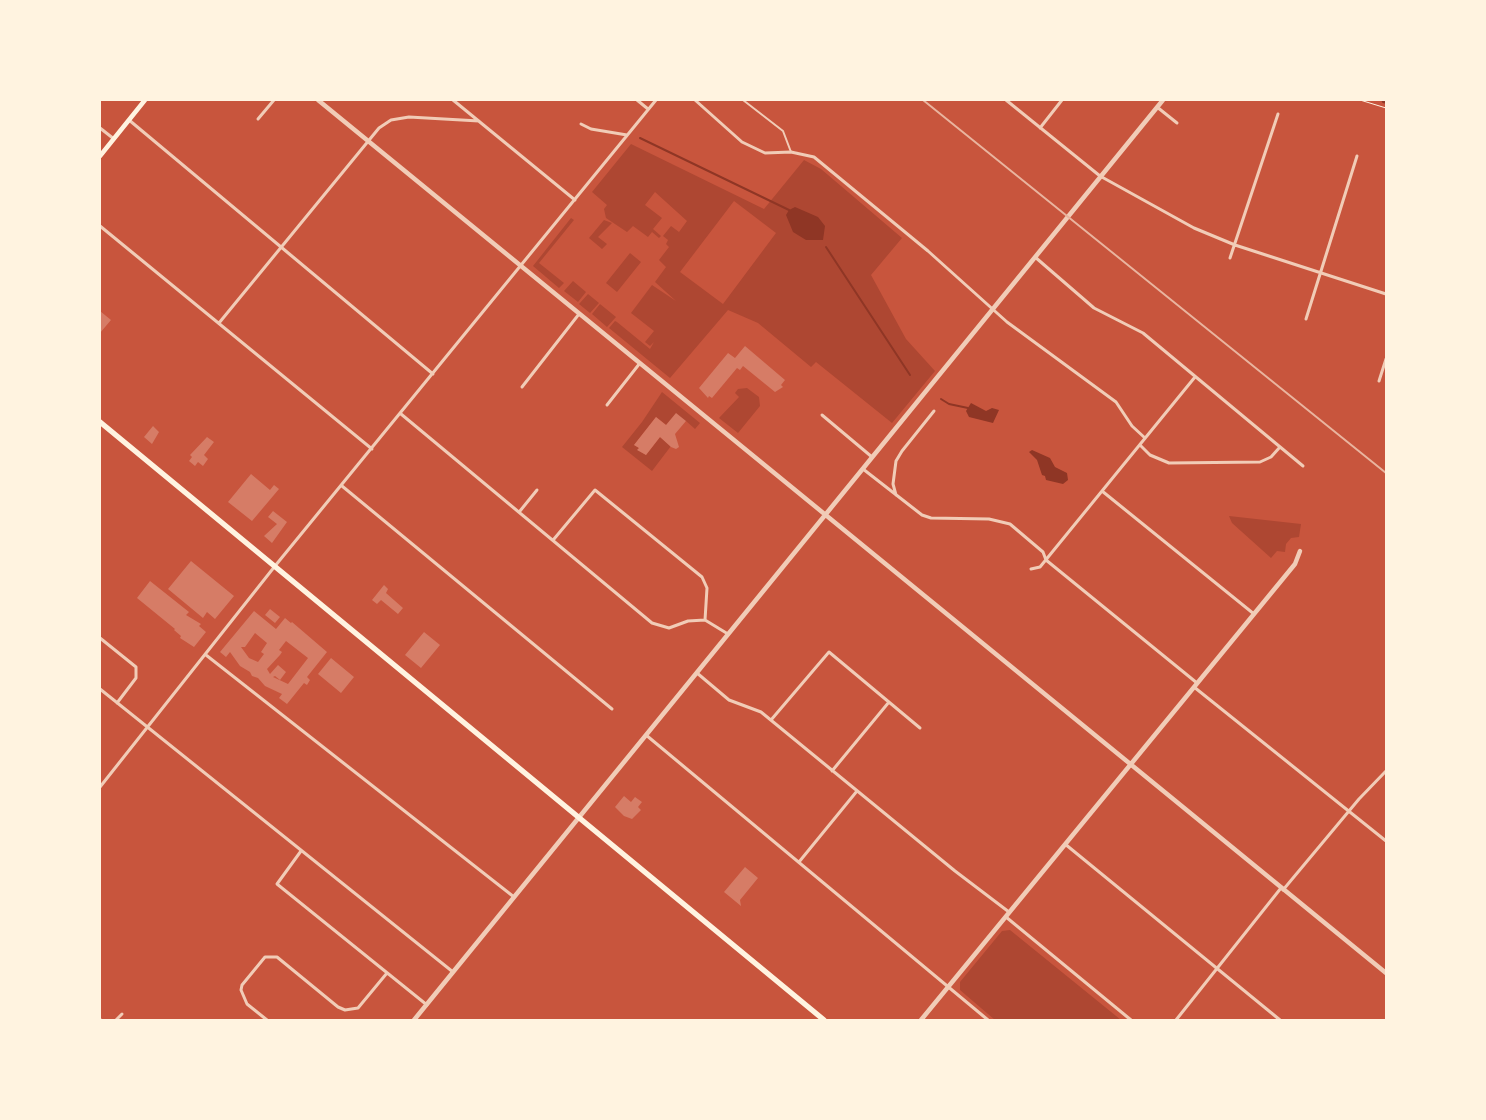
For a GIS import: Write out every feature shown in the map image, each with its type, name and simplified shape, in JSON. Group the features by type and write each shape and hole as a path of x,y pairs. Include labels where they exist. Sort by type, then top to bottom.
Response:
{"highway":[{"path":"100,422 824,1020"}],"main road":[{"path":"100,156 144,100"}],"street":[{"path":"258,119 274,100"},
{"path":"318,100 1386,973"},
{"path":"453,100 574,200"},
{"path":"458,104 461,100"},
{"path":"637,100 648,109"},
{"path":"100,787 275,566 656,100"},
{"path":"695,100 742,142 765,153 790,152 814,157 993,308 1007,322 1116,402 1132,426 1145,438"},
{"path":"1006,100 1100,176 1194,228 1234,246 1386,294"},
{"path":"1040,128 1062,100"},
{"path":"414,1020 1163,100"},
{"path":"1157,107 1177,123"},
{"path":"1230,258 1278,114"},
{"path":"219,324 378,128 397,118 479,121"},
{"path":"129,120 433,374"},
{"path":"581,124 591,129 627,135"},
{"path":"100,128 114,138"},
{"path":"1306,319 1357,156"},
{"path":"100,226 372,449"},
{"path":"1035,257 1094,308 1143,333 1303,466"},
{"path":"522,387 579,314"},
{"path":"1379,381 1386,359"},
{"path":"607,405 640,363"},
{"path":"1030,569 1040,566 1046,560 1195,377"},
{"path":"896,495 893,484 896,461 934,411"},
{"path":"401,414 554,539 652,623 669,628 688,621 705,620 728,634"},
{"path":"822,415 872,456"},
{"path":"1140,445 1150,455 1169,463 1260,462 1268,460 1280,447"},
{"path":"863,469 922,515 931,518 990,519 1010,524 1043,552 1046,560 1386,841"},
{"path":"342,486 612,709"},
{"path":"520,511 537,490"},
{"path":"554,539 594,490 702,577 707,588 705,620"},
{"path":"1102,491 1254,614"},
{"path":"921,1020 1295,564 1300,551"},
{"path":"100,638 136,667 136,678 117,702"},
{"path":"771,720 829,652 920,728"},
{"path":"206,655 514,898"},
{"path":"697,673 729,700 761,712 954,871 1009,912"},
{"path":"100,689 453,972"},
{"path":"832,770 889,702"},
{"path":"646,735 949,985 988,1020"},
{"path":"1176,1020 1282,889 1349,811 1386,772"},
{"path":"798,862 857,791"},
{"path":"1065,844 1280,1020"},
{"path":"301,851 277,884 427,1005"},
{"path":"1005,917 1131,1020"},
{"path":"267,1020 244,1001 241,990 242,985 265,957 277,957 345,1010 358,1008 387,973"},
{"path":"116,1020 122,1014"}],"lane":[{"path":"743,100 783,131 790,152"}],"path":[{"path":"1360,100 1386,108"}],"shaded area":[{"path":"631,144 764,209 804,160 821,169 902,238 871,275 906,339 935,371 892,423 816,362 811,367 758,323 728,310 670,378 609,328 615,321 617,322 650,349 654,342 650,346 645,342 654,331 631,313 652,285 676,301 655,282 666,267 659,260 669,247 666,244 668,240 663,236 671,226 679,232 687,221 655,192 645,205 662,218 653,229 661,236 659,238 652,232 648,237 633,226 627,232 606,218 604,209 607,205 592,192","holes":["734,201 776,233 723,304 680,272"]},
{"path":"795,207 818,217 825,226 823,240 806,240 793,232 786,215 789,210"},
{"path":"571,218 574,220 539,263 564,283 559,288 533,266"},
{"path":"604,220 612,223 598,237 607,244 602,249 589,238"},
{"path":"630,253 641,262 617,292 606,283"},
{"path":"573,281 586,292 578,302 564,291"},
{"path":"588,294 599,303 590,313 579,304"},
{"path":"600,304 616,317 607,327 592,314"},
{"path":"747,388 759,397 760,406 738,433 719,418 739,397 735,393 738,389"},
{"path":"662,392 700,423 695,429 686,421 666,425 656,417 634,445 646,455 660,437 671,446 652,471 622,447"},
{"path":"971,403 986,411 992,408 999,410 993,423 969,417 966,411"},
{"path":"1032,450 1050,458 1055,467 1067,473 1068,480 1063,484 1046,480 1045,476 1042,475 1037,460 1029,452"},
{"path":"1229,516 1301,524 1299,537 1291,538 1286,544 1285,552 1277,551 1271,558 1232,523"},
{"path":"1010,930 1121,1020 995,1020 960,990 960,982 1002,931"}],"building":[{"path":"100,311 111,320 100,333"},
{"path":"745,346 785,380 781,385 783,387 775,392 743,366 740,370 737,368 712,398 709,396 708,398 699,388 728,353 735,358"},
{"path":"676,413 686,421 675,434 679,447 676,449 671,447 660,437 646,455 637,450 639,448 634,445 656,417 666,425"},
{"path":"153,426 159,432 152,444 144,437"},
{"path":"207,437 214,442 204,455 208,459 203,466 198,462 195,466 189,461 192,457 190,455"},
{"path":"251,474 270,490 274,485 279,489 252,521 228,502"},
{"path":"273,511 287,522 272,543 264,536 277,524 268,517"},
{"path":"191,561 234,596 215,619 207,612 203,618 168,589"},
{"path":"150,581 189,612 186,615 201,624 199,626 206,632 194,647 180,638 181,636 175,629 137,598"},
{"path":"384,585 388,589 386,593 403,608 398,614 381,600 377,604 372,600"},
{"path":"270,609 280,617 275,623 265,615"},
{"path":"254,611 276,629 285,618 327,652 307,677 310,680 307,685 304,683 287,704 279,698 282,694 265,686 258,678 252,676 250,672 240,666 230,652 226,657 220,652","holes":["255,633 267,643 261,652 264,654 258,662 249,658 241,647 245,647","286,641 308,658 288,684 273,677 275,676 280,680 286,672 278,665 270,674 267,669 280,655 282,652 279,650"]},
{"path":"424,632 440,645 421,668 405,655"},
{"path":"331,658 354,677 341,693 318,674"},
{"path":"624,796 631,802 635,797 642,802 638,807 641,810 632,819 624,816 615,807"},
{"path":"745,867 758,878 740,900 741,906 724,892"}],"waterway":[{"path":"640,138 789,210"},
{"path":"826,247 910,375"},
{"path":"941,399 949,404 968,408"}],"railway":[{"path":"923,100 1386,473"}]}
